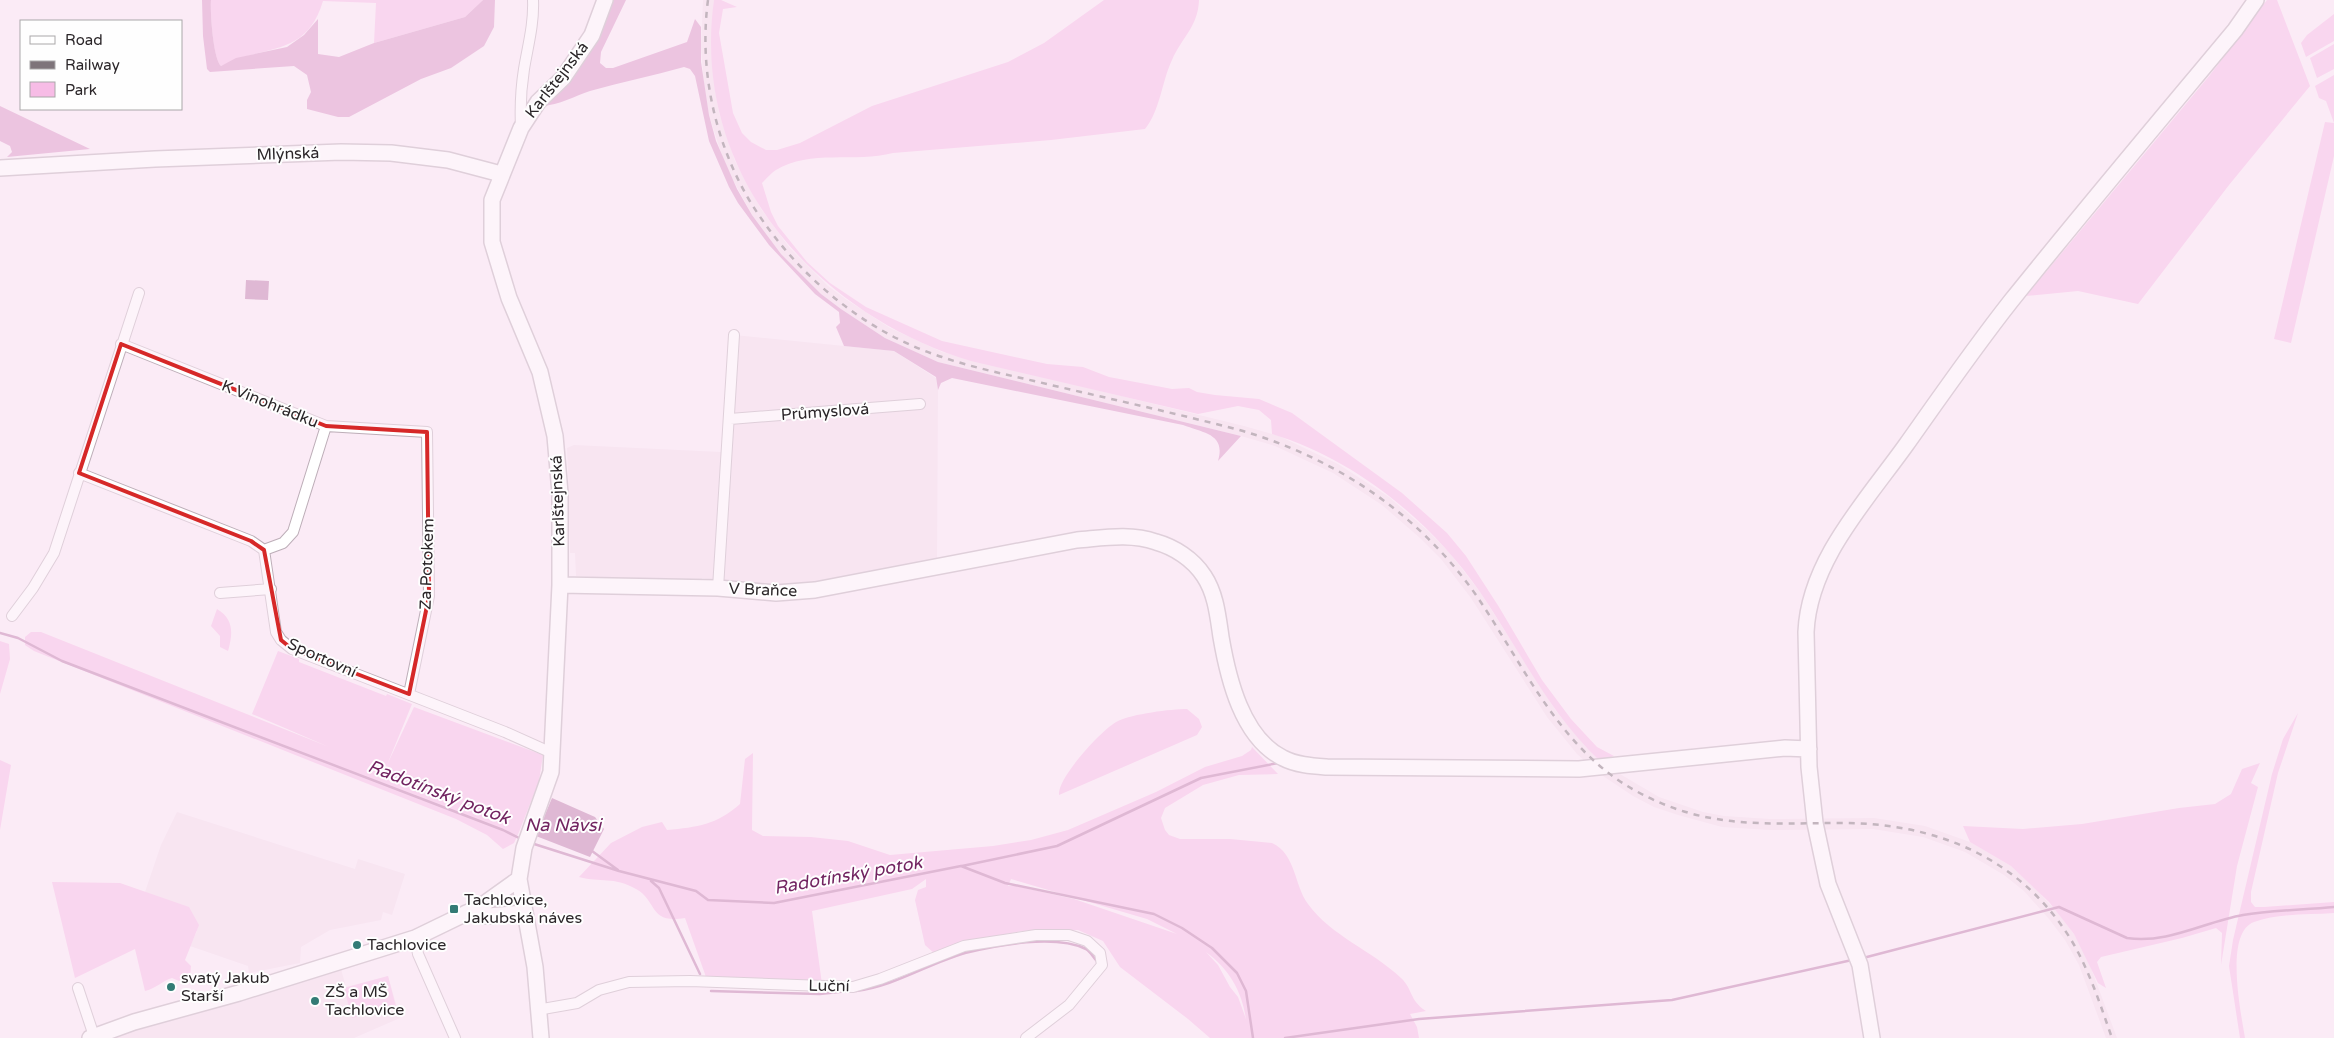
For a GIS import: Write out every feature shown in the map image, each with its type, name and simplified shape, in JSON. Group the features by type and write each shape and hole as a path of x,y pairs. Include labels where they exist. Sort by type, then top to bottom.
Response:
{"street":[{"path":"520,128 520,106 524,68 532,30 533,0"},
{"name":"Karlštejnská","path":"541,1038 537,1010 535,967 519,879 526,841 551,772 560,585 560,493 556,436 540,372 509,298 492,242 492,200 520,128 538,102 563,78 592,35 605,0"},
{"path":"1872,1038 1858,958 1835,905 1823,868 1815,823 1809,749 1807,612 1819,575 1838,539 1958,371 2010,302 2235,30 2256,0"},
{"name":"Mlýnská","path":"0,168 73,163 351,152 391,153 448,160 501,174"},
{"path":"12,616 33,588 54,553 139,293"},
{"path":"718,588 734,336"},
{"name":"K Vinohrádku","path":"121,344 326,426 427,432"},
{"name":"Průmyslová","path":"730,419 920,404"},
{"path":"79,473 251,541 264,550 283,543 293,532 326,426"},
{"name":"Za Potokem","path":"409,694 429,596 427,432"},
{"name":"V Braňce","path":"560,585 718,588 776,593 815,590 1076,540 1115,536 1134,537 1156,542 1180,553 1194,563 1205,576 1214,597 1228,677 1244,714 1257,736 1272,752 1284,759 1306,765 1579,769 1785,748 1809,749"},
{"name":"Sportovní","path":"264,550 276,632 281,640 292,649 409,694 552,753"},
{"path":"220,593 271,589"},
{"path":"78,988 92,1037 415,938 495,898 519,879"},
{"path":"466,913 488,916 525,913"},
{"name":"Luční","path":"537,1010 576,1003 599,990 629,982 690,980 853,987 880,979 964,946 1036,935 1070,935 1087,941 1100,953 1102,964 1069,1005 1026,1038"},
{"path":"415,938 418,954 451,1037"}],"highlighted area":[{"path":"121,344 326,426 427,432 429,596 409,694 292,649 281,640 264,550 251,541 79,473"}],"shaded area":[{"path":"202,0 211,0 214,45 218,62 221,66 236,58 287,47 304,35 318,19 318,54 339,57 374,43 465,17 483,0 495,0 494,27 484,46 451,68 421,79 349,117 338,117 307,109 307,100 311,92 307,75 294,66 210,72 207,69 203,36"},
{"path":"612,0 626,0 601,52 600,63 606,68 613,68 687,42 695,19 701,27 701,62 709,115 716,141 737,189 752,215 781,254 821,294 841,309 885,338 938,362 1241,436 1218,461 1220,452 1216,440 1205,433 1183,425 952,378 941,383 938,390 936,377 894,351 844,346 836,327 840,323 839,312 815,294 769,245 738,203 729,187 709,141 695,76 690,69 684,67 590,91 561,102 542,106"},
{"path":"703,0 714,0 711,47 714,83 719,113 735,161 761,209 789,247 828,286 847,300 890,328 942,352 1244,426 1279,436 1338,464 1389,497 1449,552 1480,592 1556,711 1585,746 1603,764 1659,797 1703,812 1724,816 1770,819 1874,818 1925,826 1970,842 2011,866 2057,912 2074,934 2088,960 2117,1038 2106,1038 2079,965 2065,940 2049,919 2024,891 2004,875 1965,852 1923,837 1873,829 1770,830 1722,827 1654,807 1633,796 1597,772 1577,754 1547,717 1471,598 1441,559 1382,505 1333,473 1275,446 1241,436 938,362 885,338 841,309 821,294 781,254 752,215 725,165 709,115 704,85 701,47"},
{"path":"0,106 90,149 7,157 12,152 10,146 0,141"},
{"path":"734,335 894,351 936,378 938,390 937,568 815,590 719,588"},
{"path":"574,445 721,452 714,580 702,578 702,583 576,576 575,553 570,553 567,448"},
{"path":"177,812 355,869 358,859 405,874 392,915 383,912 381,920 330,930 301,947 300,963 249,973 248,966 190,946 197,931 162,899 145,892 161,845"},
{"name":"ZŠ a MŠ Tachlovice","path":"341,969 346,987 388,976 400,1018 354,1038 106,1038"}],"green space":[{"path":"211,0 483,0 465,17 374,43 376,3 323,1 316,19 306,32 295,41 282,47 237,59 221,66 218,62 214,45"},
{"path":"714,0 721,0 737,7 723,9 719,33 733,113 742,133 751,142 766,150 777,150 800,143 872,106 1008,62 1044,43 1104,0 1199,0 1196,18 1172,60 1154,114 1145,129 878,156 803,160 776,170 762,183 771,212 778,226 807,262 830,283 866,307 942,341 1047,364 1083,367 1109,377 1172,389 1189,388 1197,392 1215,395 1259,399 1292,413 1402,493 1447,533 1466,556 1542,680 1571,719 1597,747 1614,756 1600,761 1565,722 1480,592 1439,541 1415,517 1361,476 1333,459 1303,445 1272,434 1271,420 1259,410 1238,406 1198,414 971,361 914,339 861,309 814,271 775,227 743,177 722,122 712,63"},
{"path":"2267,0 2277,0 2310,86 2229,185 2138,304 2078,291 2026,296 2210,75"},
{"path":"2334,14 2334,41 2306,57 2301,43 2307,35"},
{"path":"2334,44 2334,69 2317,78 2310,58"},
{"path":"2334,75 2334,123 2326,101 2319,98 2315,86"},
{"path":"2325,122 2334,123 2334,156 2291,343 2274,339"},
{"path":"217,609 227,617 231,627 228,651 220,647 220,636 211,626"},
{"path":"31,632 41,632 329,747 252,714 278,651 299,659 299,662 386,696 387,694 412,704 387,765 414,707 543,755 539,781 514,843 503,849 487,835 456,819 34,651 25,645 25,637"},
{"path":"0,641 9,644 10,659 0,694"},
{"path":"1187,709 1199,719 1202,727 1197,735 1059,795 1060,787 1073,766 1092,743 1111,725 1124,718 1142,714"},
{"path":"2298,713 2278,773 2251,892 2251,902 2255,907 2264,907 2334,902 2334,913 2273,917 2254,922 2245,929 2239,941 2237,957 2238,993 2245,1038 2240,1038 2229,966 2233,940 2272,774 2283,739"},
{"path":"1252,747 1278,774 1239,775 1203,785 1165,808 1161,818 1165,830 1169,835 1180,839 1230,839 1272,843 1280,848 1290,862 1303,896 1317,915 1340,934 1390,968 1408,986 1414,999 1426,1011 1410,1014 1417,1027 1419,1038 1210,1038 1120,967 1103,941 1078,930 1022,931 966,942 935,954 925,945 915,900 918,890 926,887 926,879 912,889 812,911 822,984 706,977 685,918 673,919 659,915 643,894 628,885 614,881 579,877 611,843 642,827 662,822 667,830 688,828 715,821 731,811 740,804 745,759 753,753 752,830 763,836 811,837 848,841 890,855 993,846 1031,840 1068,830 1156,792 1205,767 1242,756 1251,750","holes":["1011,879 1147,919 1177,934 1074,899 1016,886 1008,886","1206,952 1228,973 1233,981 1238,990 1246,1019 1238,997 1218,965"]},
{"path":"0,760 11,765 0,830"},
{"path":"2260,763 2251,783 2258,787 2237,866 2221,965 2222,933 2216,928 2101,957 2097,962 2106,988 2098,983 2074,934 2049,902 2011,866 1970,842 1963,826 2023,829 2082,824 2215,804 2231,794 2242,769"},
{"path":"52,882 120,883 189,907 199,925 185,960 191,966 190,977 179,981 172,978 145,991 135,949 75,978"},
{"path":"388,976 396,1007 352,1018 344,988"}],"water":[{"path":"246,280 269,281 268,300 245,299"},
{"name":"Na Návsi","path":"552,798 595,817 604,829 590,857 536,836"}],"waterway":[{"name":"Radotínský potok","path":"0,633 18,638 62,661 503,830 521,839"},
{"path":"962,866 1057,846 1201,778 1278,763"},
{"name":"Radotínský potok","path":"531,843 619,871 696,891 708,900 774,903 961,866 1005,883 1154,914 1182,928 1212,948 1237,973 1246,991 1253,1038"},
{"path":"592,851 618,870"},
{"path":"651,881 659,888 700,974"},
{"path":"1863,958 2059,907 2127,938 2142,939 2171,935 2243,915 2334,907"},
{"path":"856,991 898,980 965,953 1009,944 1059,942 1087,950 1096,960"},
{"path":"1285,1038 1419,1019 1672,1000 1852,960"},
{"path":"711,991 820,994 848,991"}],"railway":[{"path":"708,0 706,26 708,77 718,127 736,175 748,198 785,250 831,295 856,314 912,346 942,357 996,372 1243,431 1311,457 1343,474 1373,493 1429,539 1476,595 1527,677 1564,729 1585,752 1609,773 1636,791 1662,804 1712,818 1737,822 1876,825 1910,830 1942,838 1972,850 2000,866 2026,886 2049,910 2070,938 2094,987 2112,1038"}],"place":[{"name":"Tachlovice, Jakubská náves","path":"454,909"},
{"name":"Tachlovice","path":"357,945"},
{"name":"svatý Jakub Starší","path":"171,987"},
{"name":"ZŠ a MŠ Tachlovice","path":"315,1001"}]}
